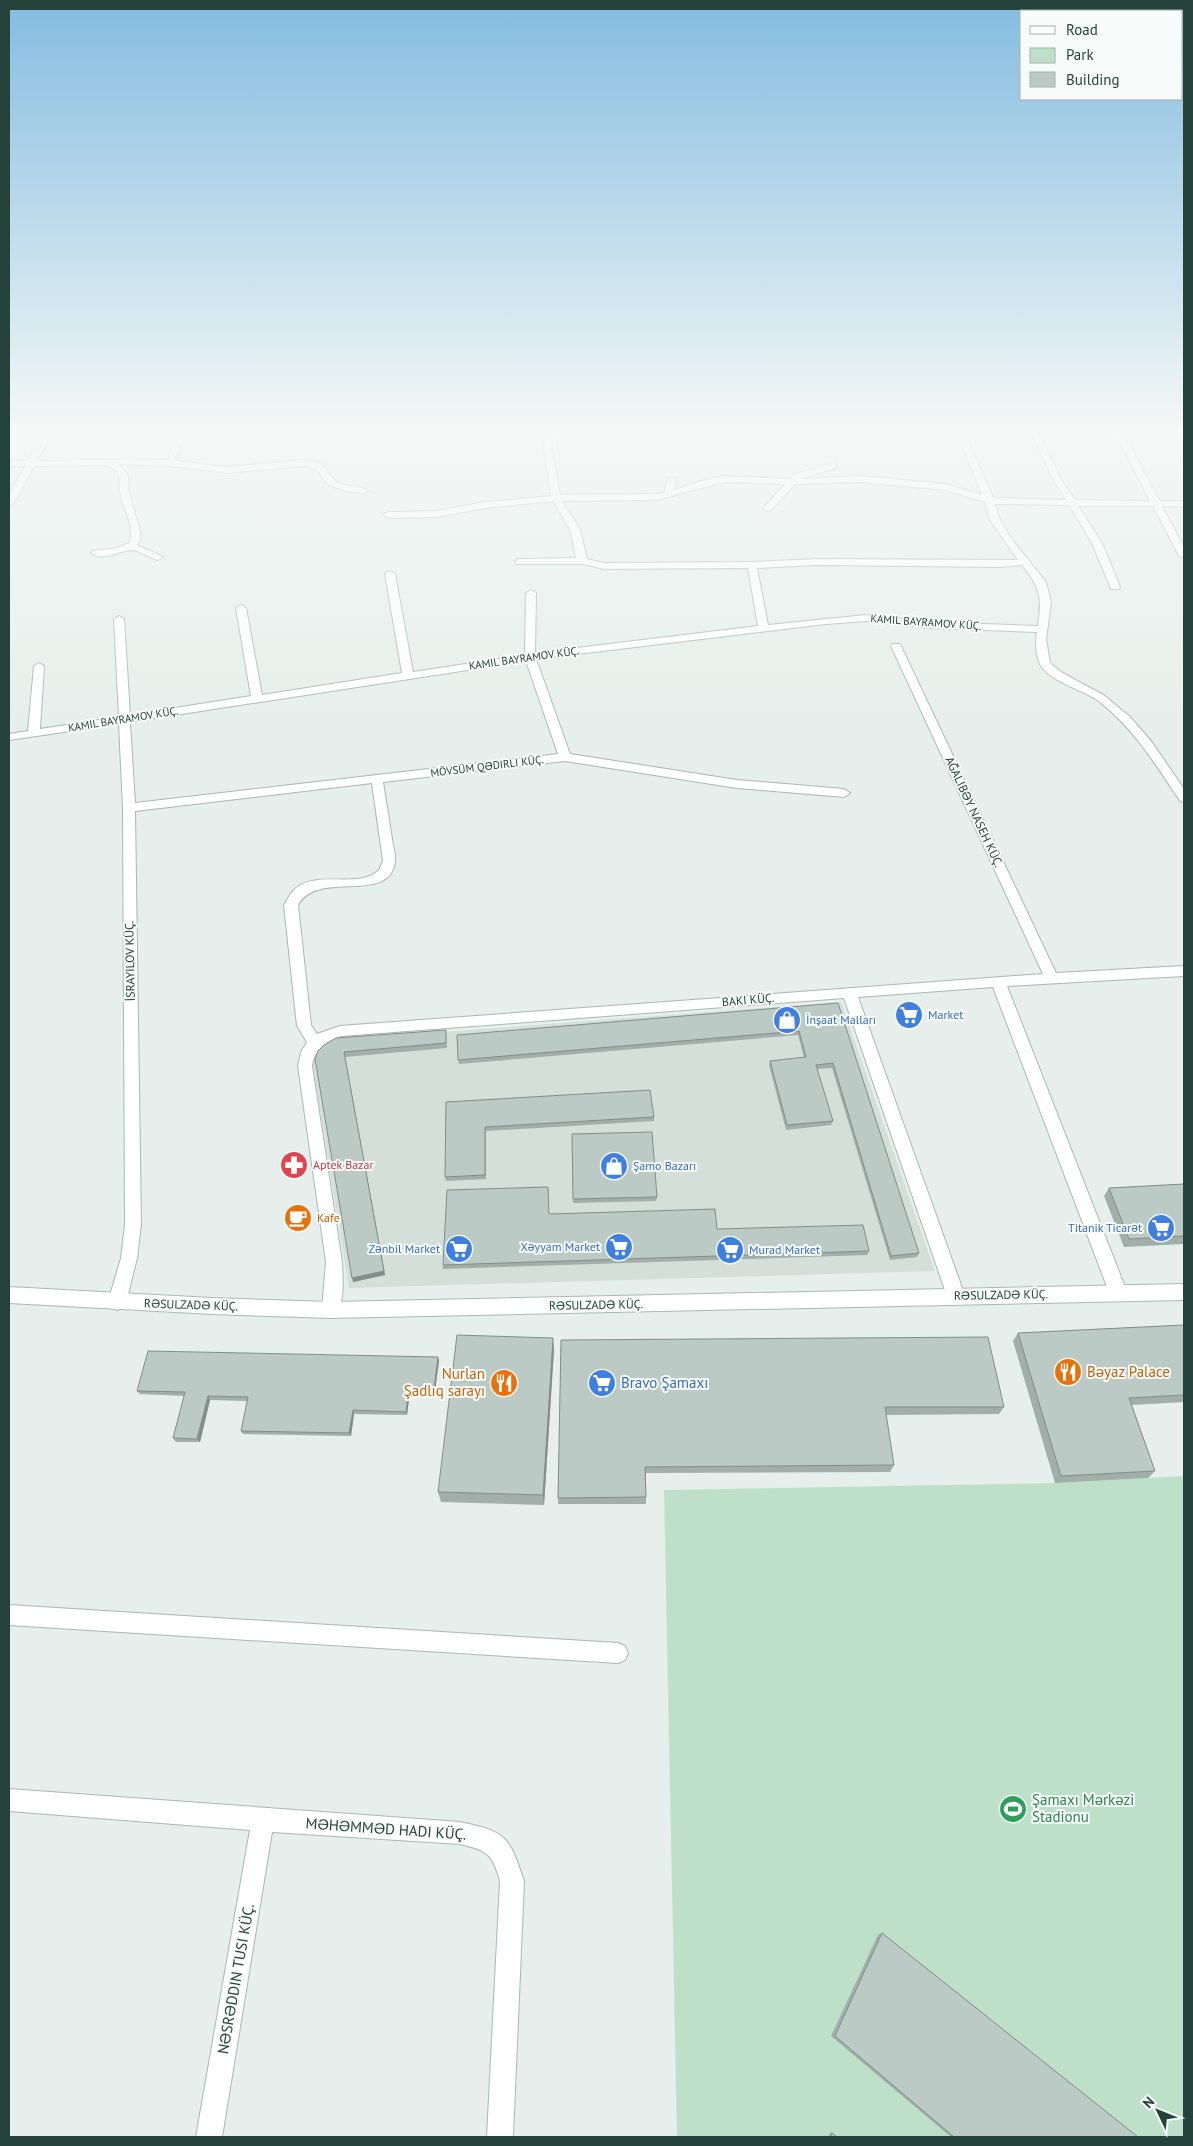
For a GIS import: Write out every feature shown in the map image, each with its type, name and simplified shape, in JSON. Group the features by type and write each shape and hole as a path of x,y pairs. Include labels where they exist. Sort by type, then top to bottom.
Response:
{"street":[{"path":"96,553 114,552 130,546 135,541 135,527"},
{"path":"574,527 580,556 583,561"},
{"path":"999,527 1041,582 1046,602 1042,629 1045,664 1100,697 1125,718 1147,742 1184,798"},
{"path":"1088,527 1098,543 1115,587"},
{"path":"1169,527 1184,556"},
{"path":"130,546 158,557"},
{"path":"519,562 583,561 604,566 752,565 818,562 1000,564 1025,562"},
{"path":"752,565 764,629"},
{"path":"390,574 408,674"},
{"path":"532,593 530,657 565,757"},
{"path":"241,608 257,699"},
{"name":"KAMIL BAYRAMOV KÜÇ.","path":"9,737 408,674 530,657 866,618 931,624 1042,629"},
{"path":"117,1302 130,1258 133,1225 129,808 118,619"},
{"name":"AĞALIBƏY NASEH KÜÇ.","path":"896,646 1051,978"},
{"path":"34,733 38,666"},
{"name":"MÖVSÜM QƏDIRLI KÜÇ.","path":"129,808 565,757 737,784 844,793"},
{"path":"315,1042 304,1026 300,1008 291,904 294,896 305,888 379,878 385,872 389,861 376,779"},
{"path":"331,1310 334,1262 305,1066 306,1056 315,1042 325,1036 340,1031 849,992 1184,971"},
{"path":"998,982 1118,1292"},
{"path":"849,992 956,1296"},
{"name":"RƏSULZADƏ KÜÇ.","path":"9,1295 117,1302 331,1310 1184,1292"},
{"path":"9,1615 618,1653"},
{"name":"MƏHƏMMƏD HADI KÜÇ.","path":"9,1800 460,1833 486,1839 503,1853 512,1880 500,2137"},
{"name":"NƏSRƏDDIN TUSI KÜÇ.","path":"209,2137 263,1820"}],"shaded area":[{"name":"Şamo Bazarı","path":"841,1002 935,1271 349,1288 312,1061 320,1048 337,1040"}],"green space":[{"path":"1184,1476 1184,2137 677,2137 664,1490 1055,1483"}],"building":[{"path":"838,1003 919,1253 891,1256 833,1063 816,1065 833,1121 787,1125 770,1061 806,1057 799,1031 458,1060 457,1035"},
{"path":"446,1030 446,1043 344,1052 384,1271 352,1278 315,1059 318,1051 336,1038"},
{"path":"650,1090 654,1117 485,1127 485,1175 445,1177 446,1102"},
{"path":"652,1132 657,1197 573,1199 572,1134"},
{"path":"1184,1184 1184,1236 1129,1239 1109,1188"},
{"path":"548,1187 549,1214 715,1209 717,1229 863,1225 869,1251 443,1265 447,1190"},
{"path":"1184,1325 1184,1395 1129,1398 1155,1471 1061,1476 1018,1333"},
{"path":"457,1335 553,1338 543,1495 438,1492"},
{"path":"988,1337 1004,1407 885,1407 894,1465 645,1467 646,1497 558,1498 561,1340"},
{"path":"148,1351 438,1357 434,1388 409,1387 406,1412 353,1410 349,1433 241,1431 248,1397 208,1396 197,1439 173,1438 185,1392 137,1391"},
{"path":"882,1933 1138,2137 954,2137 835,2036"}],"place":[{"name":"Market","path":"909,1015"},
{"name":"İnşaat Malları","path":"787,1020"},
{"name":"Aptek Bazar","path":"294,1165"},
{"name":"Şamo Bazarı","path":"614,1166"},
{"name":"Kafe","path":"298,1218"},
{"name":"Titanik Ticarət","path":"1161,1228"},
{"name":"Xəyyam Market","path":"619,1247"},
{"name":"Zənbil Market","path":"459,1249"},
{"name":"Murad Market","path":"730,1250"},
{"name":"Bəyaz Palace","path":"1068,1372"},
{"name":"Nurlan Şadlıq sarayı","path":"504,1383"},
{"name":"Bravo Şamaxı","path":"602,1383"},
{"name":"Şamaxı Mərkəzi Stadionu","path":"1013,1809"}]}
